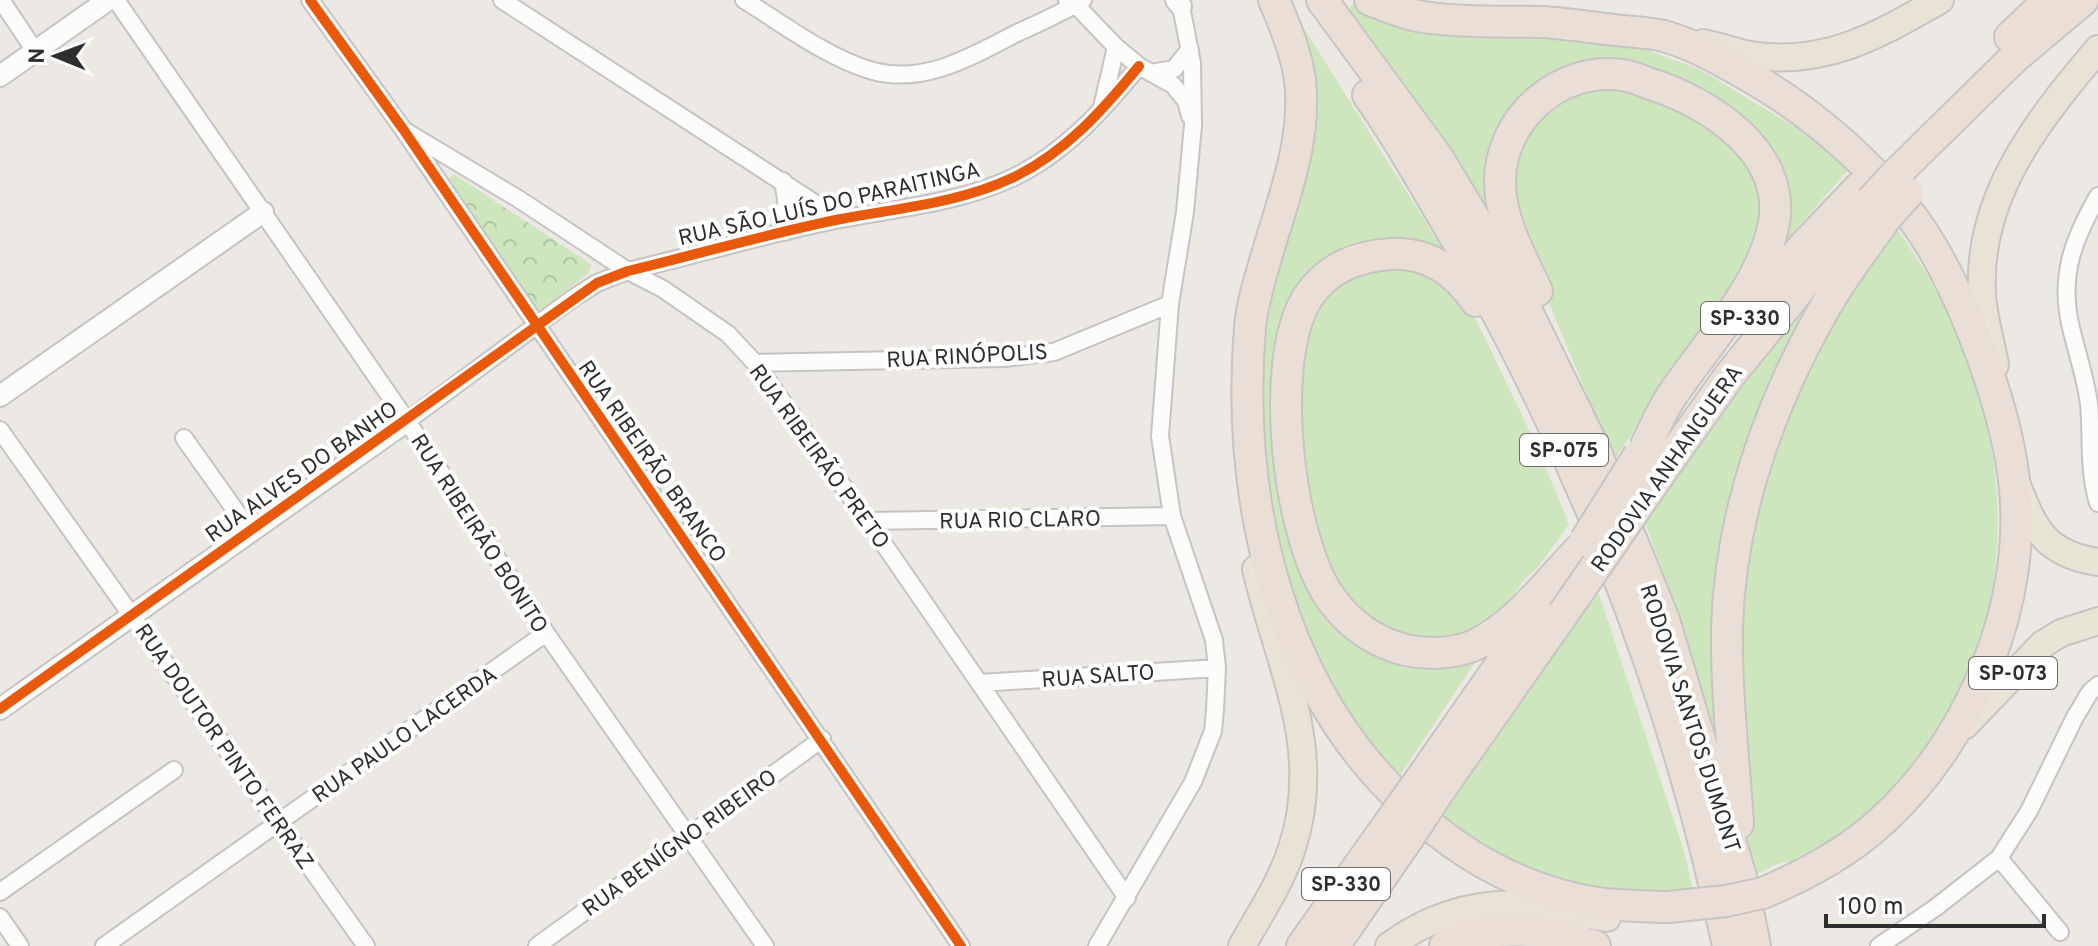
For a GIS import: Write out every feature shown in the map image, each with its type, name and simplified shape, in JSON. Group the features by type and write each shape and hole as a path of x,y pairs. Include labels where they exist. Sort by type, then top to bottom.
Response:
{"highway":[{"path":"1242,946 1277,884 1292,849 1301,810 1304,775 1299,721 1261,591 1241,492 1237,451 1236,399 1250,324 1300,125 1300,81 1296,60 1274,0"},
{"name":"RODOVIA SANTOS DUMONT","path":"1298,0 1385,119 1431,196 1498,311 1575,472 1637,624 1685,771 1728,946"},
{"name":"RODOVIA SANTOS DUMONT","path":"1322,0 1438,158 1512,281 1595,450 1664,620 1741,877 1755,946"},
{"path":"1370,0 1430,18 1547,23 1663,36 1752,56 1805,58 1858,43 1940,0"},
{"path":"1741,877 1727,627 1736,551 1749,489 1772,412 1834,293 1872,202 2066,5"},
{"name":"RODOVIA ANHANGUERA","path":"1302,946 1399,829 1582,546 1649,457 1730,375 1895,177 2066,5"},
{"path":"1663,36 1739,71 1808,115 1856,157 1904,207 1924,234 1955,294 1982,357 2002,420"},
{"path":"1389,946 1421,924 1444,914 1536,905 1569,913 1637,921 1744,897 1791,881 1827,862 1884,819 1906,797 1944,748 1972,702 2004,615 2016,528 2014,479 1982,295 1985,243 2001,188 2028,138 2098,49"},
{"path":"1595,450 1569,359 1507,223 1500,179 1507,148 1537,99 1559,85 1588,76 1622,75 1699,104 1731,127 1753,148 1772,191 1774,220 1759,267 1725,322 1668,401 1649,457"},
{"path":"1558,438 1470,292 1452,272 1428,260 1401,254 1375,255 1351,262 1327,276 1309,296 1297,319 1290,355 1286,422 1288,457 1296,501 1315,569 1329,597 1364,633 1390,646 1420,653 1448,652 1476,645 1531,601 1582,546"},
{"path":"1250,324 1247,421 1253,484 1266,555 1293,640 1351,746 1388,788 1437,833 1487,865 1528,884 1571,898 1673,912"},
{"name":"RODOVIA ANHANGUERA","path":"1428,787 1563,614 1649,457"},
{"name":"RODOVIA ANHANGUERA","path":"1334,946 1399,829"},
{"path":"1445,946 1483,934 1516,930 1540,932 1595,946"}],"main road":[{"path":"2014,479 2042,537 2065,555 2098,562"},
{"name":"SP-073","path":"1944,748 2005,680 2043,644 2061,633 2098,621"}],"street":[{"path":"1,0 35,51"},
{"path":"0,76 108,0"},
{"name":"RUA RIBEIRÃO BONITO","path":"116,0 407,421 546,633 765,946"},
{"name":"RUA RIBEIRÃO BRANCO","path":"310,0 403,129 961,946"},
{"path":"502,0 839,219"},
{"path":"744,0 839,58 870,70 913,75 968,58 1075,1 1116,47 1145,70 1173,85 1186,101 1193,125"},
{"path":"1091,21 1094,0"},
{"path":"1097,946 1193,782 1213,731 1217,668 1214,640 1172,516 1160,436 1170,304 1185,212 1193,125 1190,49 1180,2"},
{"path":"1101,113 1116,47"},
{"path":"1145,70 1174,69 1190,49"},
{"name":"RUA SÃO LUÍS DO PARAITINGA","path":"628,271 839,219 955,198 1013,178 1043,160 1101,113 1145,70"},
{"name":"RUA RIBEIRÃO PRETO","path":"403,129 517,198 628,271 663,289 728,334 755,363 868,521 1127,898"},
{"path":"783,181 787,217 785,232"},
{"path":"2098,196 2082,224 2069,258 2066,283 2067,309 2088,402 2092,483 2098,503"},
{"path":"0,396 263,212"},
{"name":"RUA ALVES DO BANHO","path":"0,709 597,283 628,271"},
{"name":"RUA RINÓPOLIS","path":"755,363 1005,358 1054,352 1170,304"},
{"path":"2082,370 2098,362"},
{"name":"RUA DOUTOR PINTO FERRAZ","path":"0,430 366,946"},
{"path":"184,438 250,531"},
{"name":"RUA RIO CLARO","path":"868,521 1172,516"},
{"name":"RUA PAULO LACERDA","path":"104,946 546,633"},
{"name":"RUA SALTO","path":"980,683 1217,668"},
{"path":"1879,946 1935,908 1999,858 2029,811 2075,717 2090,692 2098,685"},
{"name":"RUA BENÍGNO RIBEIRO","path":"537,946 559,940 689,834 822,739"},
{"path":"0,892 174,770"},
{"path":"1999,858 2060,932"},
{"path":"0,917 20,946"}],"green space":[{"path":"1350,5 1388,18 1639,47 1699,69 1800,128 1848,170 1773,256 1773,161 1606,61 1595,62 1564,69 1529,91 1490,211 1349,12"},
{"path":"1298,19 1449,259 1341,253 1278,400 1340,621 1482,652 1396,781 1368,749 1306,648 1264,503 1257,358 1288,209"},
{"path":"1593,79 1701,111 1759,175 1763,230 1732,289 1614,460 1510,201 1520,128"},
{"path":"455,175 591,264 589,273 541,310 532,307 450,189 447,179"},
{"path":"1892,223 1931,281 1961,343 1983,408 1995,475 1997,542 1988,609 1967,674 1934,736 1901,780 1863,818 1817,852 1798,862 1782,863 1753,876 1741,791 1737,700 1744,587 1753,533 1784,426 1820,335"},
{"path":"1843,257 1777,380 1718,721 1714,728 1645,522 1721,414"},
{"path":"1390,261 1447,278 1459,293 1478,324 1534,440 1569,524 1504,608 1486,624 1447,641 1392,637 1341,596 1311,521 1294,385 1321,291"},
{"path":"1597,588 1685,854 1693,891 1629,894 1554,883 1434,820"}],"cycle path":[{"path":"310,0 403,129 961,946"},
{"path":"0,709 597,283 628,271 761,237 950,199 1012,178 1066,143 1097,114 1139,66"}]}
